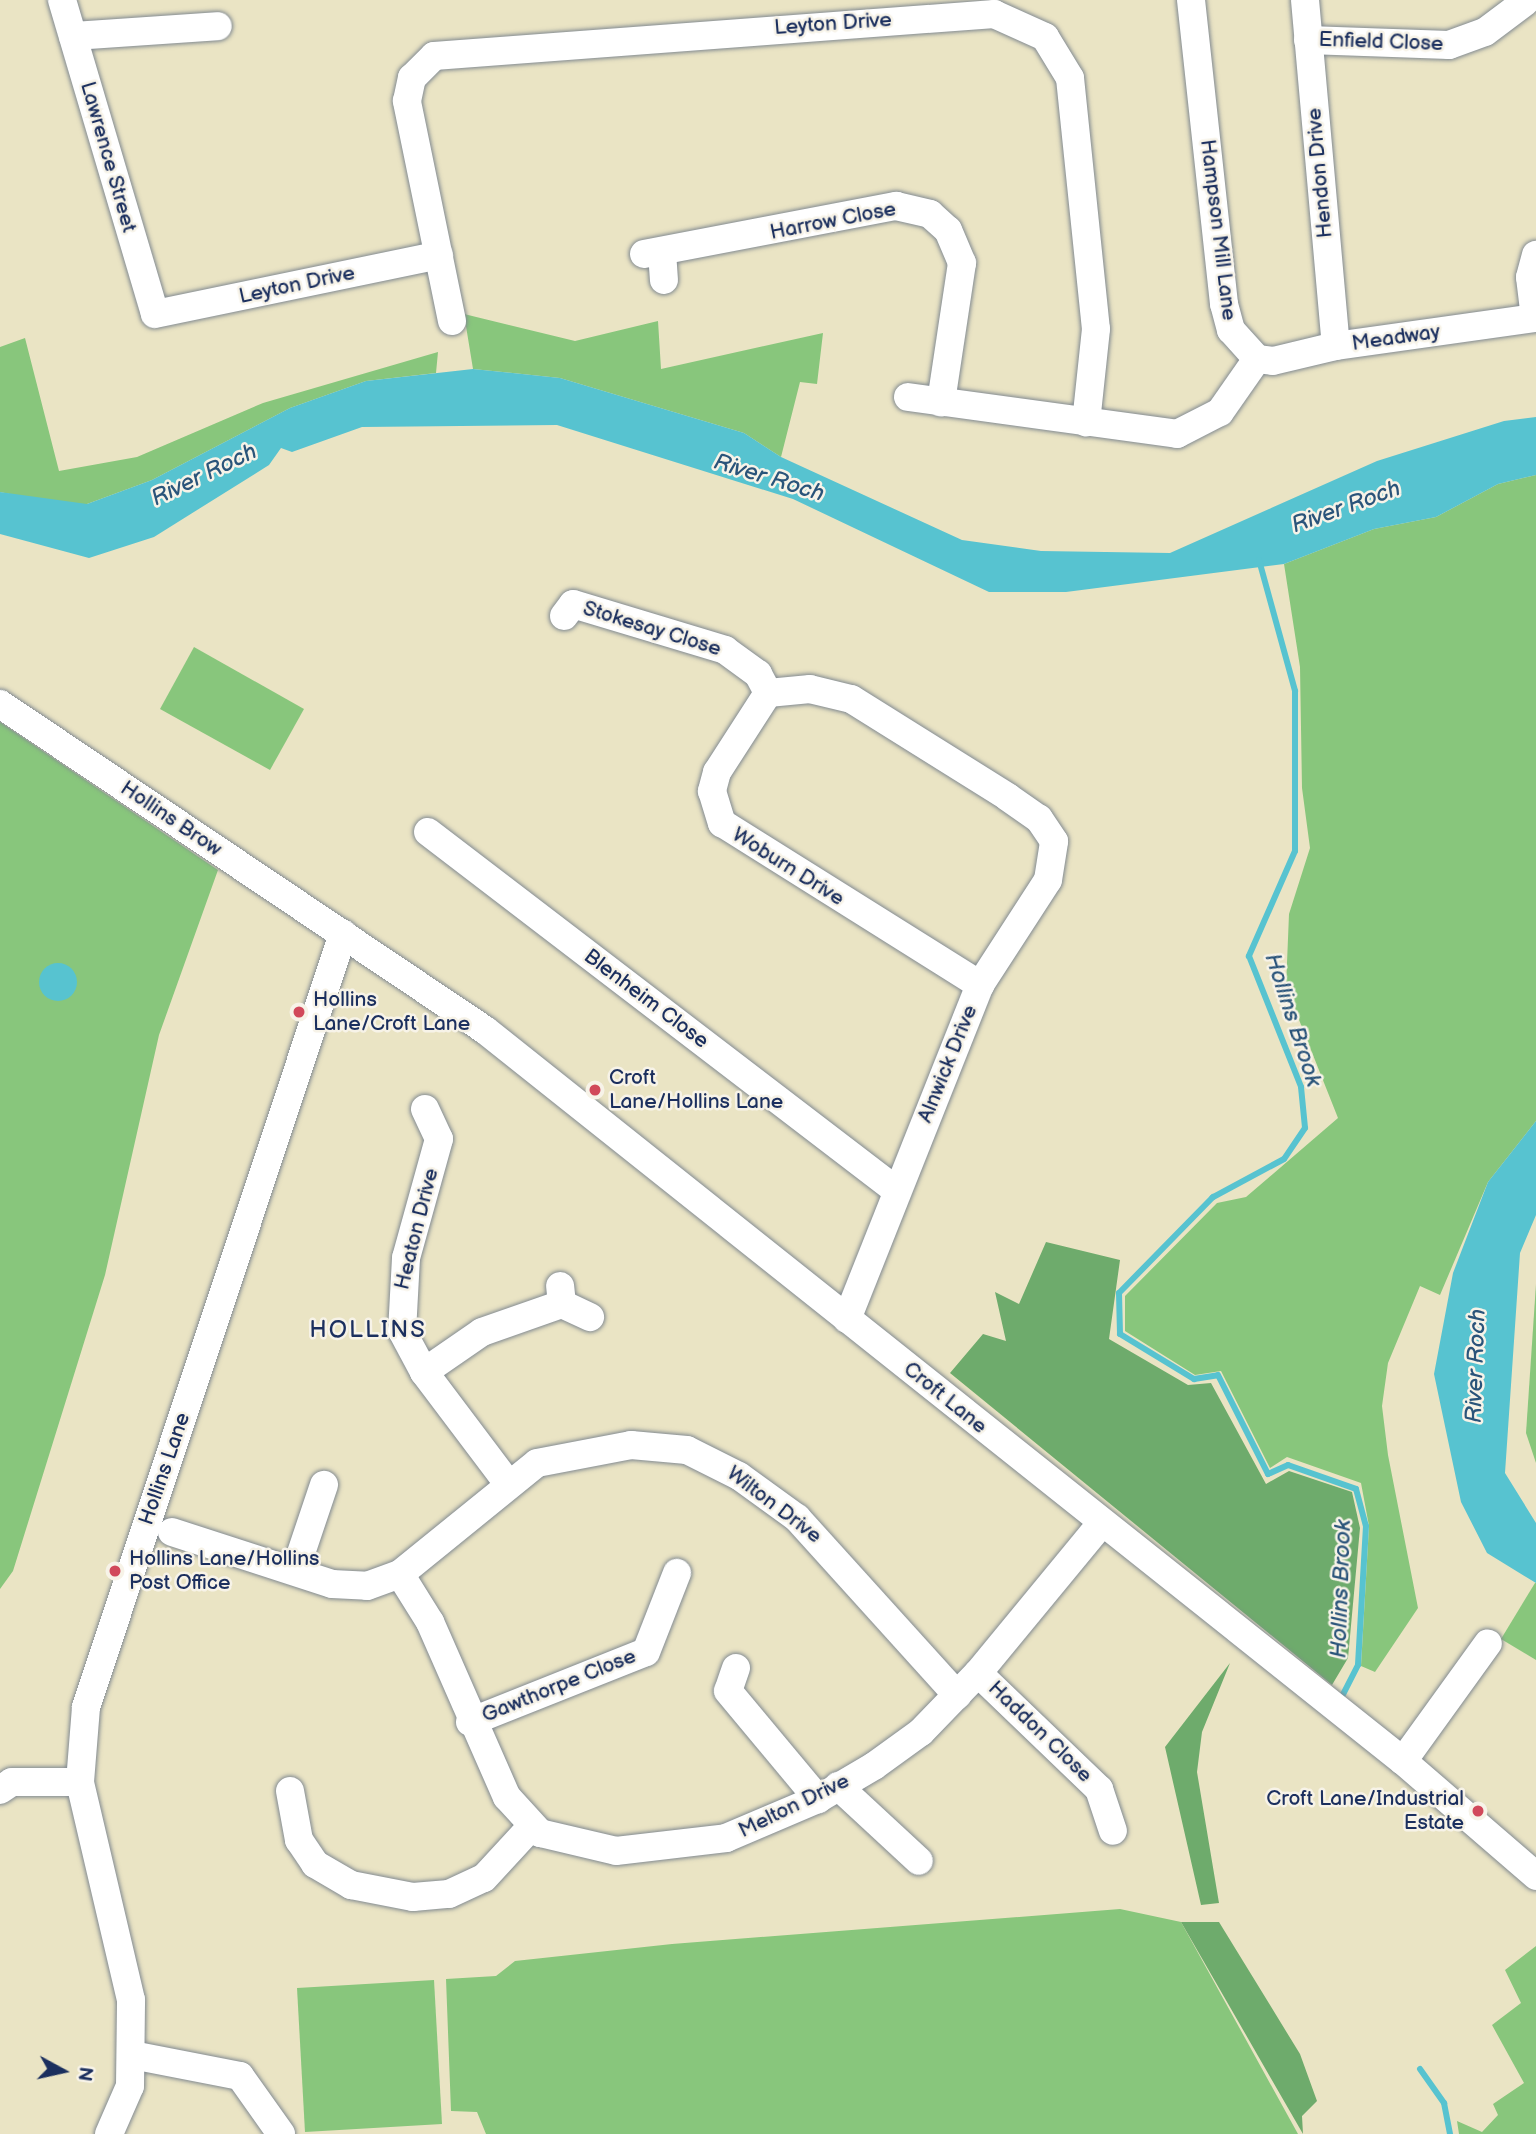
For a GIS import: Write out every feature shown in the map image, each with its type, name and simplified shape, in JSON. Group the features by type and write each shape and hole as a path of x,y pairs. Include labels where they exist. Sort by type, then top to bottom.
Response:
{"street":[{"name":"Lawrence Street","path":"62,0 155,314"},
{"name":"Hampson Mill Lane","path":"1191,0 1224,304 1231,330 1257,359"},
{"name":"Hendon Drive","path":"1305,0 1336,346"},
{"name":"Enfield Close","path":"1308,40 1449,45 1485,32 1525,2"},
{"name":"Leyton Drive","path":"452,321 407,101 412,78 434,57 1008,16 1045,37 1070,78 1096,329 1086,422"},
{"path":"73,36 218,26"},
{"name":"Harrow Close","path":"664,280 653,253 896,206 930,214 948,230 962,263 941,402"},
{"path":"1535,318 1530,277 1536,255"},
{"name":"Leyton Drive","path":"155,314 439,256"},
{"name":"Meadway","path":"1257,359 1289,359 1336,346 1535,318"},
{"path":"908,397 1164,435 1189,431 1220,412 1257,359"},
{"name":"Stokesay Close","path":"564,616 573,604 725,650 758,674 768,693"},
{"name":"Alnwick Drive","path":"768,693 810,689 850,699 1008,797 1067,839 1048,880 980,985 847,1319"},
{"name":"Woburn Drive","path":"768,693 717,772 712,791 722,823 980,985"},
{"name":"Hollins Brow","path":"0,704 343,934"},
{"name":"Blenheim Close","path":"428,832 897,1191"},
{"name":"Croft Lane","path":"343,934 485,1030 1101,1524 1403,1761 1536,1876"},
{"name":"Hollins Lane","path":"108,2134 125,2104 132,2055 127,1968 80,1782 80,1742 97,1671 343,934"},
{"name":"Heaton Drive","path":"425,1109 439,1139 406,1258 399,1314 407,1346 509,1485"},
{"path":"424,1372 482,1332 561,1295 590,1317"},
{"name":"Wilton Drive","path":"400,1574 537,1463 618,1447 675,1447 713,1460 790,1512 833,1551 957,1695"},
{"path":"295,1572 324,1485"},
{"name":"Melton Drive","path":"532,1826 586,1846 654,1850 726,1838 828,1792 901,1748 957,1695 978,1674 1101,1524"},
{"path":"172,1532 295,1572 367,1586 400,1574 430,1622 489,1767 532,1826 484,1878 449,1894 413,1897 351,1885 315,1864 299,1840 290,1791"},
{"name":"Gawthorpe Close","path":"470,1722 661,1655 677,1573"},
{"path":"1403,1761 1488,1643"},
{"path":"736,1668 728,1691 828,1792 919,1861"},
{"name":"Haddon Close","path":"978,1674 1099,1789 1113,1831"},
{"path":"0,1790 12,1782 80,1782"},
{"path":"132,2055 240,2076 281,2134"}],"green space":[{"path":"464,314 575,341 658,321 661,369 823,333 817,384 800,382 781,457 744,433 560,378 473,369"},
{"path":"25,338 59,471 137,457 263,403 438,352 436,373 366,381 290,408 152,480 87,504 58,504 0,492 0,347"},
{"path":"1536,475 1536,1121 1488,1182 1440,1295 1420,1286 1388,1363 1382,1406 1388,1455 1418,1608 1375,1672 1361,1666 1369,1526 1361,1483 1287,1457 1270,1468 1221,1371 1195,1375 1125,1331 1125,1296 1217,1203 1246,1197 1338,1118 1286,987 1289,914 1310,848 1302,788 1300,667 1284,564 1374,529 1436,517 1498,484"},
{"path":"194,647 304,709 270,770 160,709"},
{"path":"0,722 218,870 159,1035 105,1275 13,1571 0,1589"},
{"path":"1046,1242 1120,1260 1109,1339 1188,1385 1211,1383 1266,1484 1289,1471 1352,1492 1360,1528 1348,1658 1332,1685 950,1373 983,1334 1006,1341 995,1292 1019,1304"},
{"path":"1536,1284 1536,1463 1526,1433"},
{"path":"1536,1583 1536,1660 1501,1639"},
{"path":"1230,1663 1202,1732 1197,1772 1219,1903 1201,1905 1165,1747"},
{"path":"1120,1909 1181,1922 1298,2134 486,2134 477,2112 451,2111 446,1979 496,1976 515,1961 672,1944"},
{"path":"1181,1922 1219,1922 1300,2054 1317,2101 1302,2116 1303,2134"},
{"path":"1536,1946 1536,2134 1459,2134 1457,2121 1482,2132 1498,2115 1493,2104 1524,2083 1492,2025 1521,2003 1505,1970"},
{"path":"434,1980 442,2124 305,2132 297,1988"}],"water":[{"name":"River Roch","path":"473,369 560,378 744,433 781,457 962,540 1041,551 1170,553 1377,461 1504,421 1536,417 1536,475 1498,484 1436,517 1374,529 1284,564 1066,592 989,592 793,499 557,425 362,427 292,452 281,448 269,465 154,537 89,558 0,534 0,492 87,504 152,480 290,408 366,381"},
{"path":"58,963 71,969 77,982 71,995 58,1001 45,995 39,982 45,969"},
{"name":"River Roch","path":"1536,1121 1536,1215 1520,1253 1505,1473 1536,1523 1536,1583 1487,1553 1461,1502 1434,1374 1453,1273 1488,1182"}],"waterway":[{"name":"Hollins Brook","path":"1259,560 1295,691 1295,851 1249,956 1301,1087 1305,1128 1284,1159 1213,1197 1119,1293 1120,1334 1194,1379 1218,1375 1268,1474 1288,1465 1356,1489 1366,1526 1358,1665 1343,1694"},
{"name":"Hollins Brook","path":"1420,2069 1444,2103 1450,2134"}],"place":[{"name":"Hollins Lane/Croft Lane","path":"299,1012"},
{"name":"Croft Lane/Hollins Lane","path":"595,1090"},
{"name":"Hollins Lane/Hollins Post Office","path":"115,1571"},
{"name":"Croft Lane/Industrial Estate","path":"1478,1811"}],"district":[{"name":"HOLLINS","path":"368,1330"}]}
